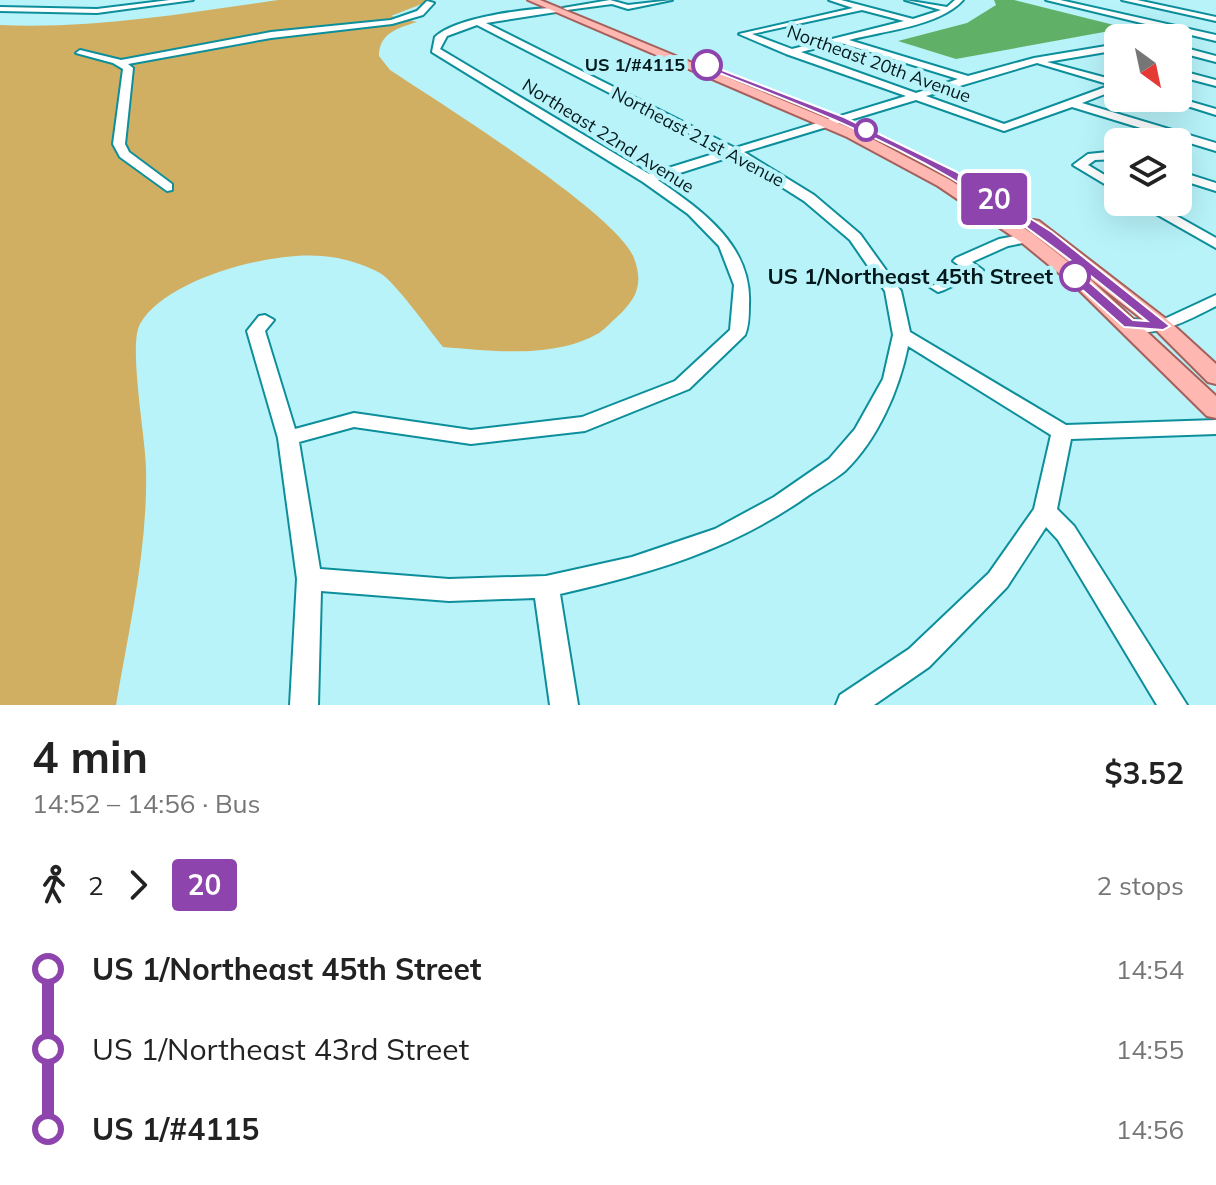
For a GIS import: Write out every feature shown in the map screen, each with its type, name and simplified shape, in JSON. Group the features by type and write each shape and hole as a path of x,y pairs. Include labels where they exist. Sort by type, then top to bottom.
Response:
{"main road":[{"path":"532,0 568,10 605,31 834,121"},
{"path":"545,0 745,80 834,121 899,158 973,193 1068,250 1163,326 1216,377"},
{"path":"605,31 629,33"},
{"path":"722,79 745,80"},
{"path":"973,193 1129,324 1216,410"}],"street":[{"path":"0,9 66,13 189,0"},
{"path":"619,4 643,0"},
{"path":"480,23 607,2 628,7 668,0"},
{"path":"833,0 913,22"},
{"path":"909,0 949,10"},
{"path":"789,52 913,22 949,10 959,0"},
{"path":"1050,0 1155,24"},
{"path":"1126,0 1216,20"},
{"path":"80,53 125,67 167,63 170,58 165,53 346,26 398,15 430,3 425,10 413,16 392,22 346,26"},
{"name":"Northeast 20th Avenue","path":"862,8 743,34 1004,128 1071,103"},
{"path":"398,15 413,16"},
{"path":"1192,29 1216,20"},
{"name":"Northeast 21st Avenue","path":"480,23 736,153 809,198 855,237 893,291 902,335"},
{"name":"Northeast 22nd Avenue","path":"288,438 354,420 471,437 585,424 682,385 739,331 742,285 726,245 693,211 648,179 435,50 436,42 443,35 480,23"},
{"path":"1192,32 1216,38"},
{"path":"841,40 968,79"},
{"path":"648,179 968,79 1034,61 1104,50"},
{"path":"1094,52 1104,54"},
{"path":"1192,53 1216,59"},
{"path":"1034,61 1104,81"},
{"path":"125,67 119,144 124,154 167,187"},
{"path":"1192,77 1216,83"},
{"path":"1071,103 1104,90"},
{"path":"1071,103 1216,147"},
{"path":"1192,105 1216,112"},
{"path":"1104,156 1092,157 1079,165 1104,180"},
{"path":"1192,179 1216,187"},
{"path":"1167,216 1216,244"},
{"path":"938,287 975,270 961,261 1004,242 1027,238"},
{"path":"1129,324 1163,326 1216,300"},
{"path":"265,320 256,331 288,438 309,579 304,705"},
{"path":"309,579 449,590 546,587 632,567 723,536 782,503 837,465 863,433 892,379 902,335 1062,432 1216,427"},
{"path":"850,705 919,658 998,580 1045,511 1062,432"},
{"path":"1045,511 1066,533 1173,705"},
{"path":"546,587 564,705"}],"shaded area":[{"path":"278,0 432,0 391,16 417,22 397,29 386,37 379,56 390,70 524,159 596,214 621,239 634,258 638,276 636,291 624,310 599,333 563,347 522,351 443,347 387,278 367,267 336,258 301,256 250,263 196,281 173,293 153,308 140,324 137,335 146,499 137,588 116,705 0,705 0,25 105,22"},
{"path":"994,0 1014,0 1110,24 1104,24 1104,32 956,59 898,41 967,23 996,5"}],"bus line":[{"name":"20","path":"707,65 841,119 952,174 1048,235 1163,326 1129,324 1075,276"}],"place":[{"name":"US 1/#4115","path":"707,65"},
{"name":"US 1/Northeast 45th Street","path":"1075,276"}]}
